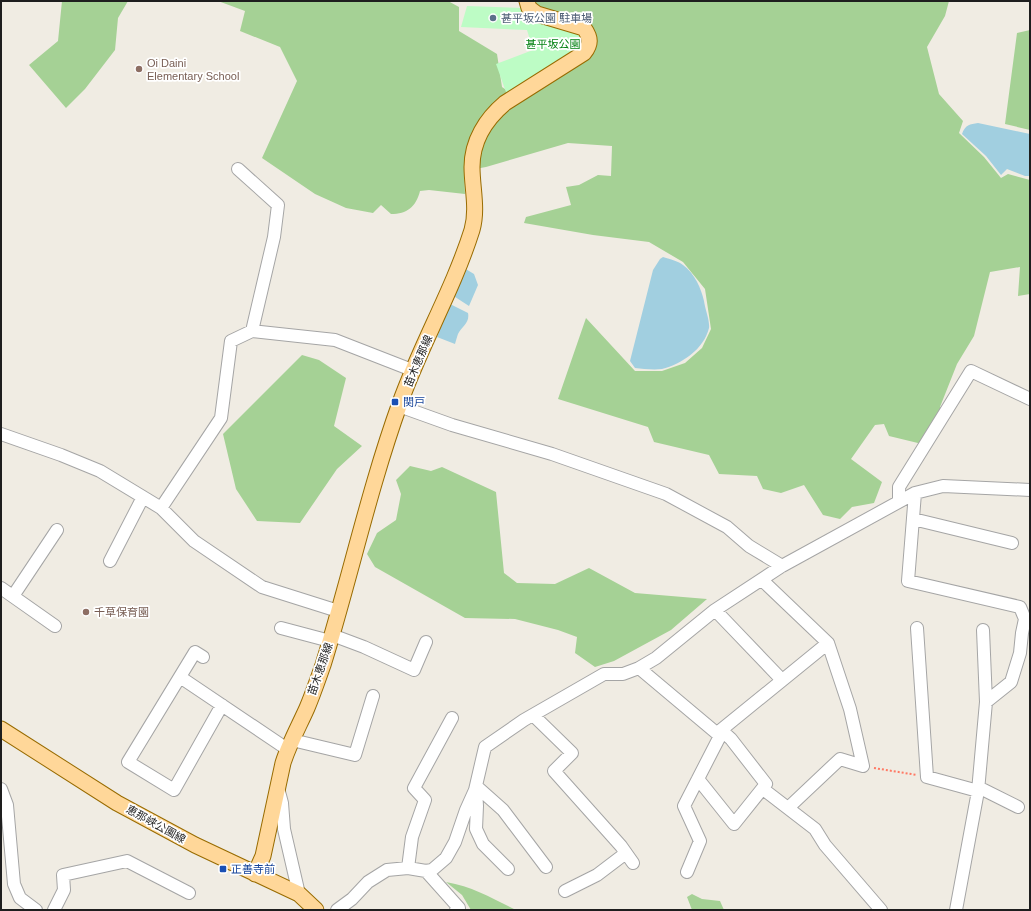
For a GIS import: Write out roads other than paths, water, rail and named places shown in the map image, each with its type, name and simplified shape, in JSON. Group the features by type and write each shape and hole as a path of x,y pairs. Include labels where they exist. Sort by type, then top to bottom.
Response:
{"main road":[{"name":"苗木恵那線","path":"255,874 263,856 283,763 290,744 308,707 331,638 365,513 399,406 412,370 461,261 474,221 472,166 474,152 482,130 496,110 505,103 584,53 588,48 590,40 584,28 537,14 529,8 527,1"},
{"name":"恵那峡公園線","path":"1,729 117,802 195,845 299,894 316,910"}],"street":[{"path":"238,169 278,205 274,237 252,330"},
{"path":"161,508 221,418 231,340 252,330 335,340 412,370"},
{"path":"899,501 899,487 971,371 1030,399"},
{"path":"399,406 452,425 552,454 666,494 727,527 749,546 782,566"},
{"path":"1,434 61,455 100,471 161,508 194,541 262,587 338,611"},
{"path":"337,910 352,899 368,882 387,870 408,868 426,871 432,870 446,858 455,842 476,786 485,747 533,715 604,674 623,674 656,658 715,610 782,566 915,493 943,486 1030,490"},
{"path":"915,493 908,581 1020,607 1027,620 1022,633 1020,653 1011,682 986,702"},
{"path":"110,561 143,497"},
{"path":"913,519 1012,543"},
{"path":"14,596 57,530"},
{"path":"762,580 828,643 850,709 863,766 840,759 788,808"},
{"path":"1,588 55,626"},
{"path":"715,610 782,680"},
{"path":"281,628 331,638 364,647 414,670 426,642"},
{"path":"918,628 927,777 978,789 1018,807"},
{"path":"956,910 978,789 986,702 983,630"},
{"path":"687,872 700,841 684,806 721,733 782,680 828,643"},
{"path":"203,657 195,652 128,762 174,790 222,705"},
{"path":"638,668 731,740 766,784 734,824 698,779"},
{"path":"180,677 222,705 290,744 355,755 373,696"},
{"path":"533,715 572,753 554,771 630,858 565,891"},
{"path":"408,868 412,837 425,800 414,788 452,718"},
{"path":"476,786 503,810 546,867"},
{"path":"476,786 476,829 483,844 508,869"},
{"path":"278,788 282,803 284,829 299,894"},
{"path":"1,789 7,806 14,884 20,898 36,910"},
{"path":"763,789 814,829 825,845 881,910"},
{"path":"54,910 64,890 63,875 127,861 189,893"},
{"path":"426,871 458,908 456,910"}],"water":[{"path":"978,123 1030,134 1030,176 1025,176 1007,169 1001,175 986,156 962,134 968,126"},
{"path":"663,257 681,264 694,277 703,296 709,328 702,343 697,349 670,367 662,369 635,368 630,361 653,270"},
{"path":"464,268 474,274 478,285 469,306 452,295"},
{"path":"450,304 468,313 468,319 458,334 455,344 437,337"}],"place":[{"name":"甚平坂公園 駐車場","path":"493,18"},
{"name":"Oi Daini Elementary School","path":"139,69"},
{"name":"関戸","path":"395,402"},
{"name":"千草保育園","path":"86,612"},
{"name":"正善寺前","path":"223,869"}],"park label":[{"name":"甚平坂公園","path":"553,44"}]}
